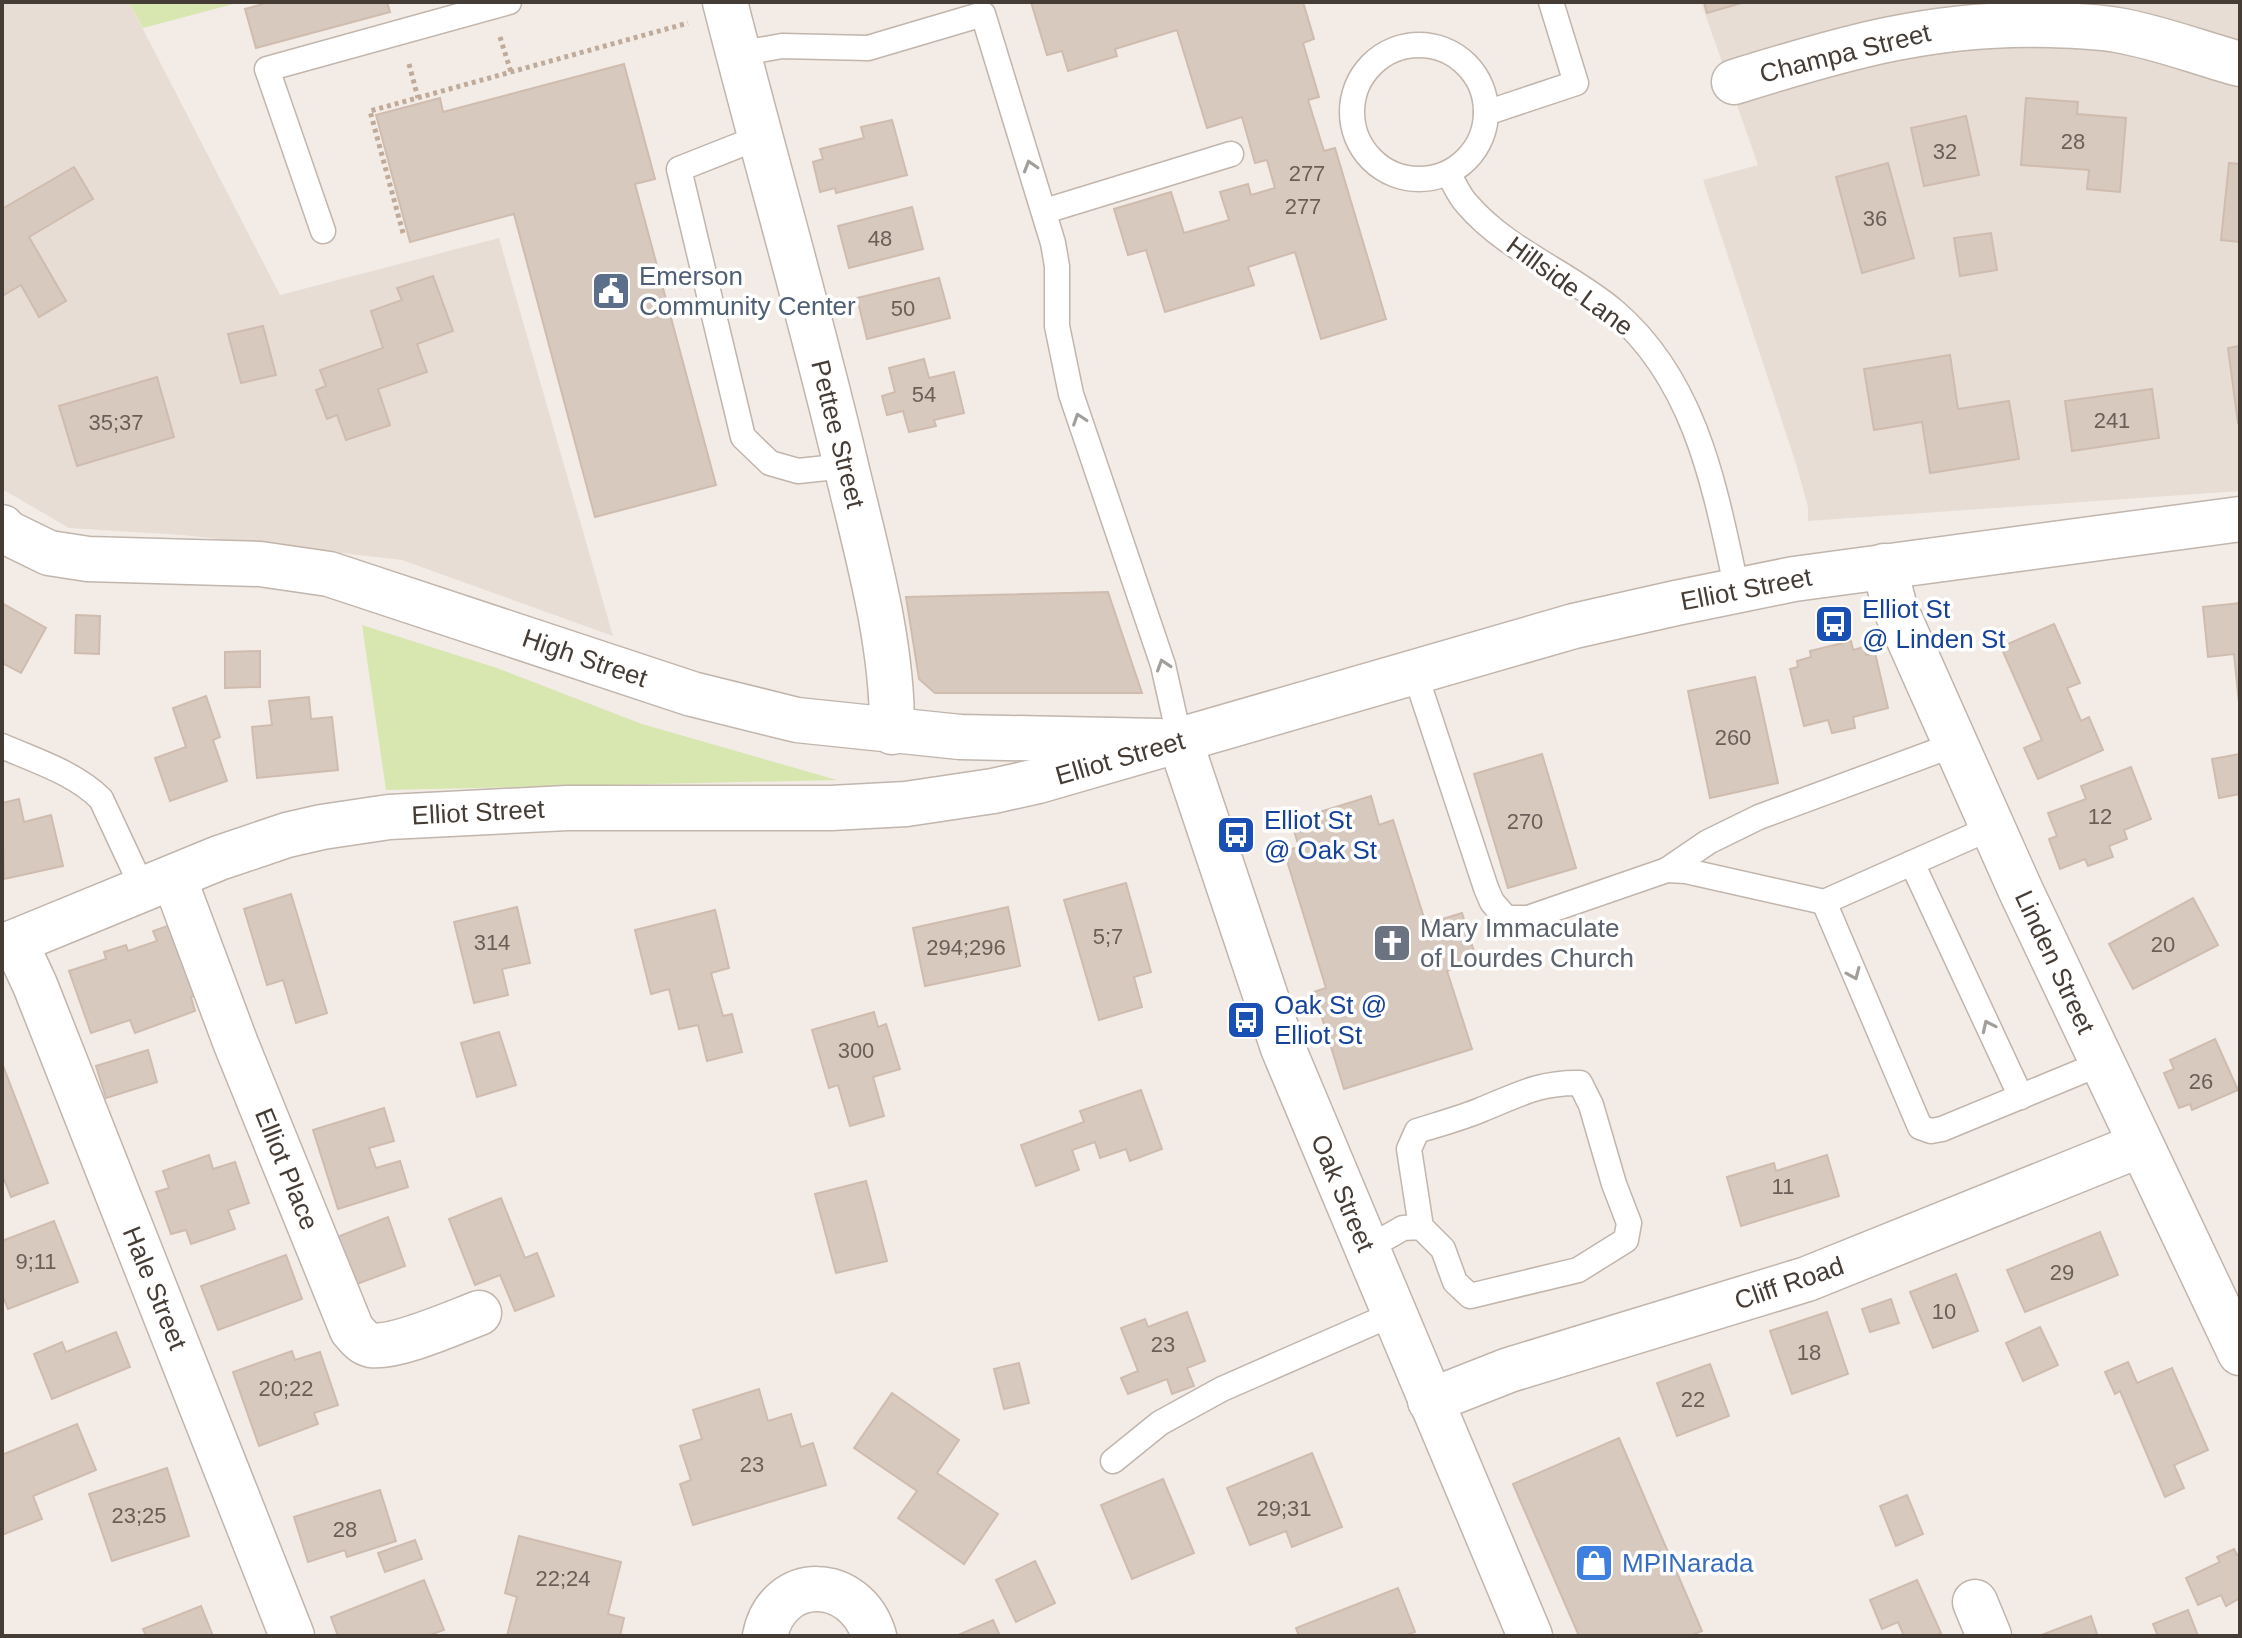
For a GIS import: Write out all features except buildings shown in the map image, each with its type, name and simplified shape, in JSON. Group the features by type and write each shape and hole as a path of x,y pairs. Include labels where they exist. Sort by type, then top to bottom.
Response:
{"street":[{"name":"Pettee Street","path":"713,11 738,54 846,466 887,655 892,732"},
{"name":"Champa Street","path":"1734,82 1865,43 1911,33 1988,25 2114,29 2156,38 2240,64"},
{"name":"Elliot Street","path":"8,945 219,858 287,835 366,820 567,808 831,808 906,804 993,791 1180,741 1574,626 1737,590 1884,566 2240,519"},
{"name":"High Street","path":"2,527 6,532 49,553 88,559 260,564 329,574 728,704 797,720 892,732 970,737 1180,741"},
{"name":"Linden Street","path":"1884,566 1895,608 1993,827 2240,1353"},
{"name":"Oak Street","path":"1180,741 1283,1048 1530,1636"},
{"name":"Elliot Place","path":"158,883 236,1044 352,1330 363,1342 374,1346 397,1342 479,1313"},
{"name":"Hale Street","path":"8,945 35,985 292,1636"},
{"name":"Cliff Road","path":"1430,1401 1509,1370 1807,1279 2140,1145"},
{"path":"765,1636 776,1610 789,1598 805,1590 823,1589 841,1593 856,1602 867,1617 874,1636"}],"lane":[{"path":"323,231 267,69 509,2"},
{"path":"1486,113 1576,83 1551,2"},
{"path":"738,54 782,46 868,48 888,45 983,14 1045,211 1057,266 1057,326 1071,394 1163,665 1180,741"},
{"path":"1410,45 1440,48 1463,61 1474,73 1484,93 1486,113 1484,132 1472,154 1448,173 1422,179 1402,178 1382,169 1365,152 1353,128 1353,98 1359,80 1381,56 1410,45"},
{"path":"760,137 679,169 743,437 770,463 798,471 846,466"},
{"path":"1045,211 1231,154"},
{"name":"Hillside Lane","path":"1448,173 1465,203 1499,235 1613,310 1640,336 1667,370 1704,450 1737,590"},
{"path":"1415,673 1486,888 1492,902 1506,918 1528,918 1667,870 1708,842 1759,817 1956,744"},
{"path":"2,746 68,775 91,789 158,883"},
{"path":"1667,870 1686,871 1824,902 1993,827"},
{"path":"1912,863 2021,1097"},
{"path":"1824,902 1920,1127 1931,1131 1942,1129 2102,1063"},
{"path":"1366,1249 1403,1228 1421,1227 1443,1249 1455,1282 1470,1296 1578,1270 1626,1240 1629,1223 1591,1105 1580,1083 1530,1088 1481,1111 1417,1131 1409,1149 1421,1227"},
{"path":"1113,1461 1160,1423 1222,1389 1393,1314"}],"path":[{"path":"403,233 370,111 713,11"},
{"path":"500,36 511,72"},
{"path":"408,59 418,98"}],"shaded area":[{"path":"2,2 129,2 280,295 499,238 613,636 402,560 183,535 69,528 2,489"},
{"path":"1701,2 2240,2 2240,491 1808,521 1808,507 1797,467 1703,180 1758,165"}],"green space":[{"path":"129,2 241,2 143,28"},
{"path":"362,625 497,668 642,724 837,780 386,790"}],"place":[{"name":"Emerson Community Center","path":"611,291"},
{"name":"Elliot St @ Linden St","path":"1834,624"},
{"name":"Elliot St @ Oak St","path":"1236,835"},
{"name":"Mary Immaculate of Lourdes Church","path":"1392,943"},
{"name":"Oak St @ Elliot St","path":"1246,1020"},
{"name":"MPINarada","path":"1594,1563"}]}
